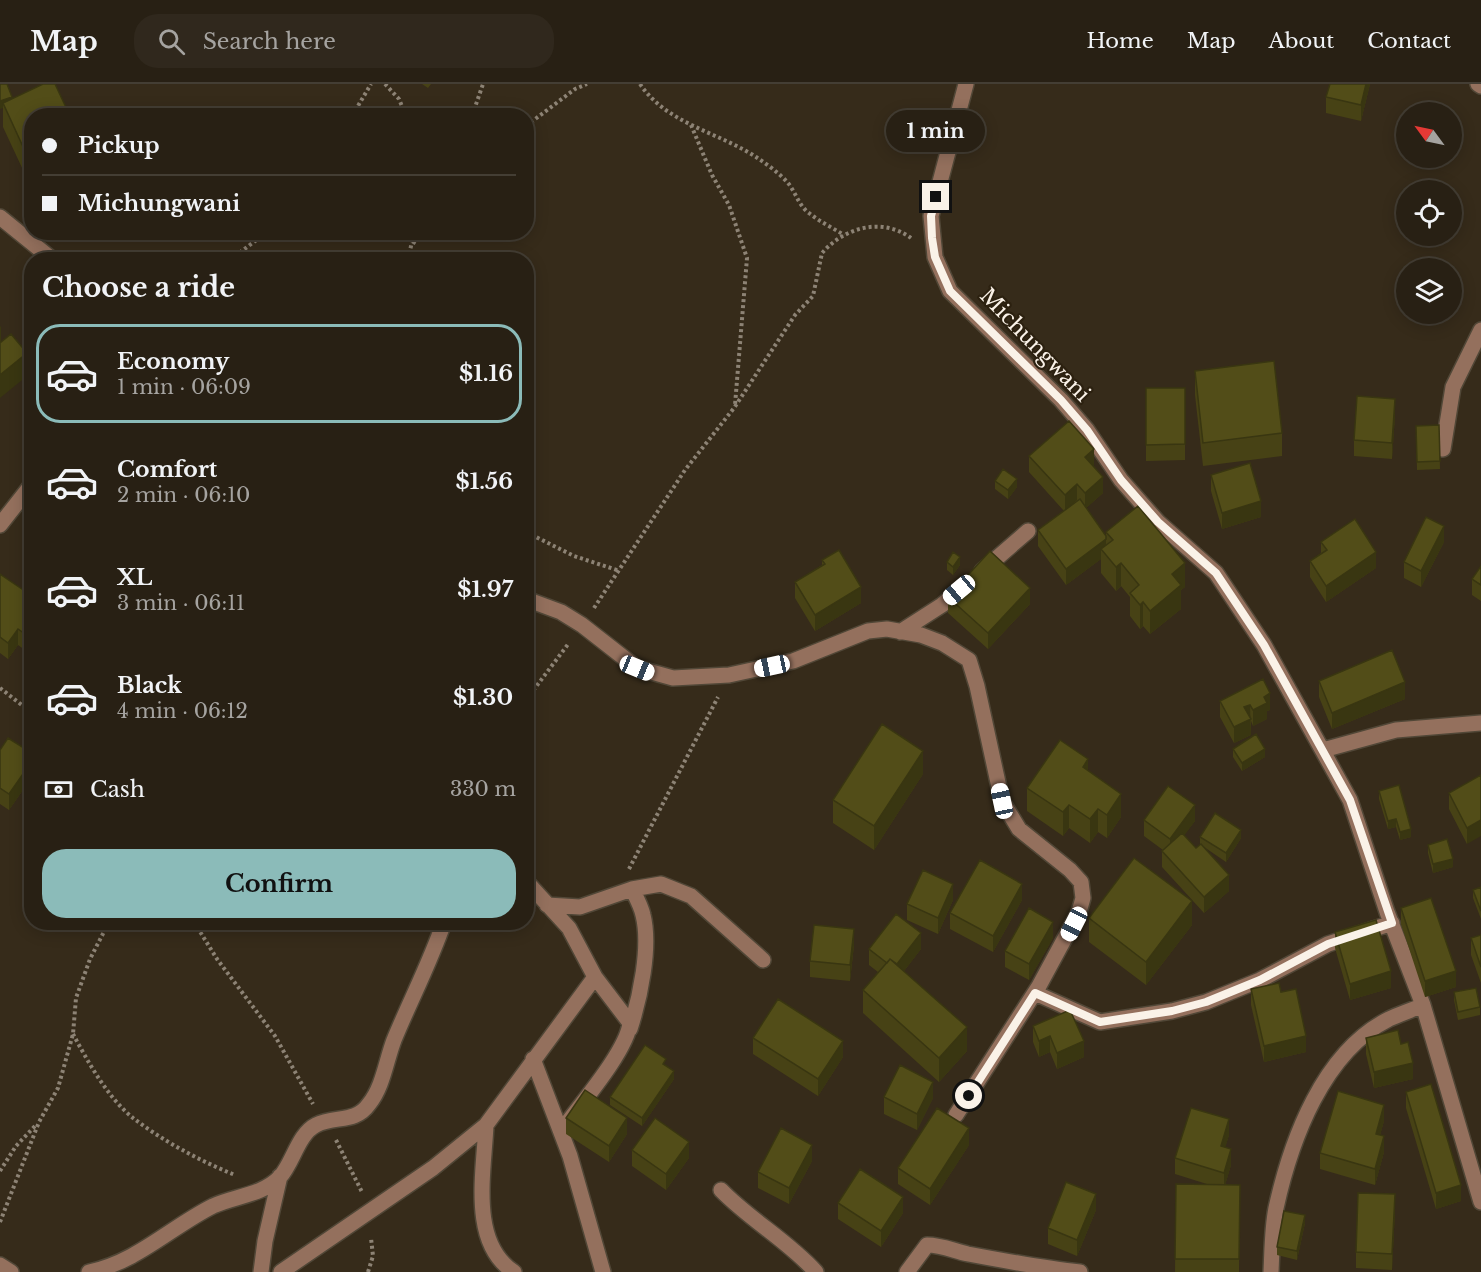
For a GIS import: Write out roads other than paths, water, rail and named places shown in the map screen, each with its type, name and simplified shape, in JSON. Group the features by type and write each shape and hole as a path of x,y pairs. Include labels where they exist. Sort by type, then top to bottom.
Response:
{"street":[{"name":"Michungwani","path":"966,84 931,216 935,257 950,291 1061,400 1087,430 1121,480 1158,522 1216,573 1264,645 1350,800 1390,918 1423,1005 1481,1202"},
{"path":"0,217 24,236"},
{"path":"28,240 43,252"},
{"path":"1443,448 1453,387 1481,330"},
{"path":"0,525 24,494"},
{"path":"900,632 942,605 1028,531"},
{"path":"534,601 561,612 582,625 637,668 653,674 687,678 729,675 793,661 868,631 921,635 969,660 977,686 1002,801 1019,829 1071,870 1081,882 1083,898 1079,912 1035,993 956,1115"},
{"path":"1323,750 1396,730 1481,723"},
{"path":"546,905 580,907 632,888 661,884 691,896 763,960"},
{"path":"561,1131 617,1053 629,1031 638,1003 645,943 643,916 632,888"},
{"path":"534,891 568,928 595,977 628,1018 629,1031"},
{"path":"1035,993 1100,1022 1172,1011 1206,1002 1260,980 1328,944 1390,918"},
{"path":"89,1272 104,1269 133,1256 213,1207 265,1188 280,1176 308,1132 315,1125 351,1119 364,1111 372,1101 441,930"},
{"path":"281,1272 433,1168 486,1125 595,977"},
{"path":"1271,1272 1276,1210 1286,1170 1301,1128 1321,1086 1349,1050 1366,1036 1388,1020 1423,1005"},
{"path":"533,1059 579,1184 603,1272"},
{"path":"486,1125 483,1205 489,1242 499,1261 514,1272"},
{"path":"261,1272 265,1241 280,1176"},
{"path":"721,1190 743,1212 798,1252 816,1272"},
{"path":"907,1272 927,1245 1080,1272"},
{"path":"0,1265 11,1272"}]}
